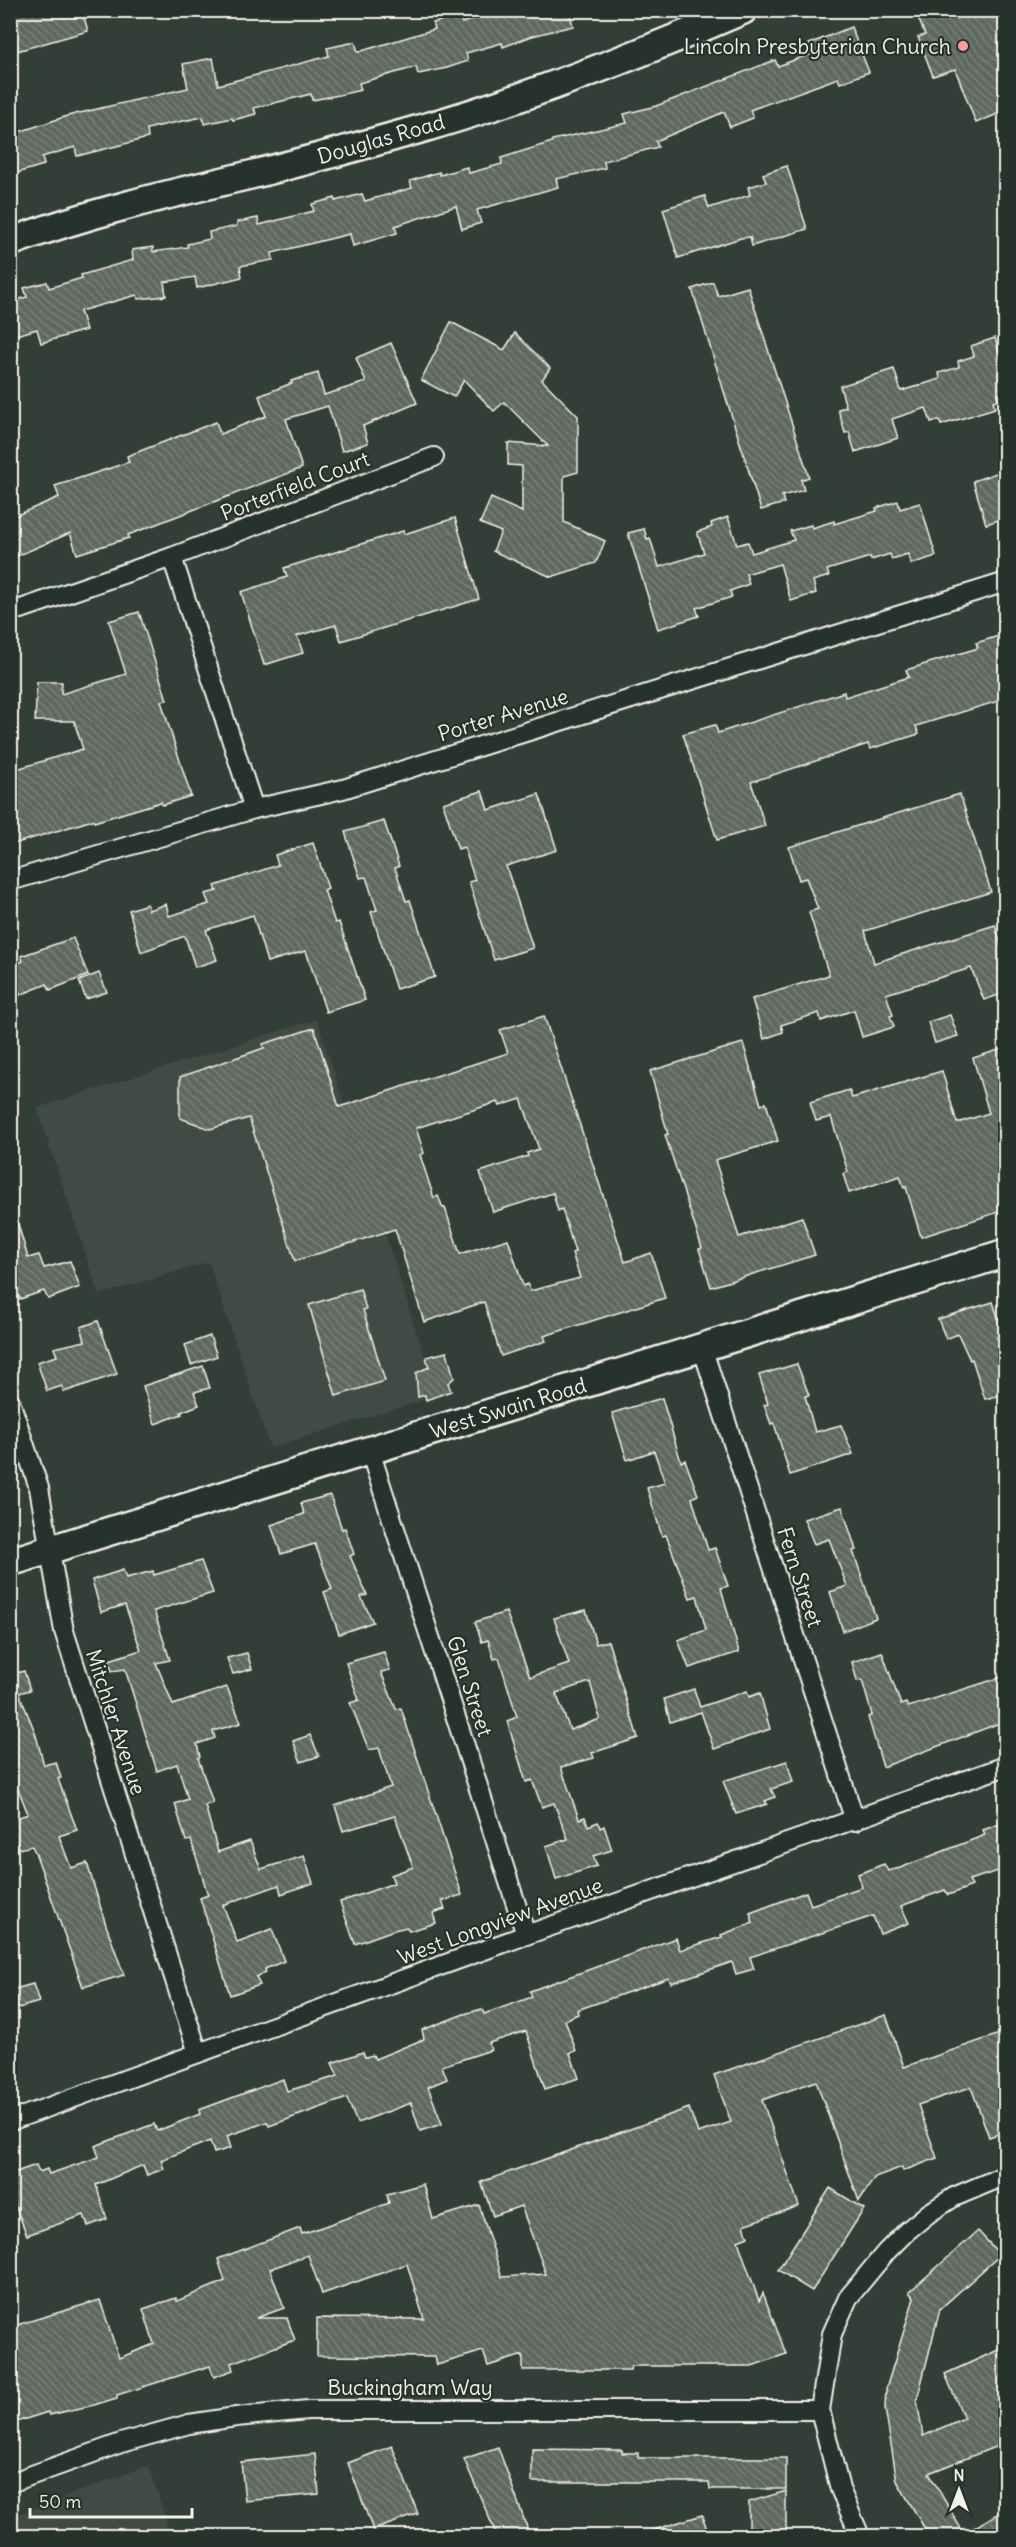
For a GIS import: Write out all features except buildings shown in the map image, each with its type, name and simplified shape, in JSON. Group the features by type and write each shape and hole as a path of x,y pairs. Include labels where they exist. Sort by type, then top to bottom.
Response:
{"street":[{"name":"Douglas Road","path":"10,242 180,191 253,174 442,122 526,95 662,45 743,10"},
{"name":"Porterfield Court","path":"21,609 172,557 434,457"},
{"path":"172,557 254,809"},
{"name":"Porter Avenue","path":"10,881 254,809 343,789 1005,582"},
{"name":"West Swain Road","path":"10,1562 1005,1253"},
{"name":"Fern Street","path":"702,1347 855,1821"},
{"name":"Mitchler Avenue","path":"10,1401 39,1488 64,1631 198,2053"},
{"name":"Glen Street","path":"370,1450 526,1935"},
{"name":"West Longview Avenue","path":"10,2121 1005,1766"},
{"path":"860,2536 840,2489 820,2410 832,2334 848,2298 886,2252 929,2212 954,2197 1005,2175"},
{"name":"Buckingham Way","path":"10,2482 121,2443 189,2424 236,2416 301,2410 820,2410"}],"shaded area":[{"path":"317,1019 437,1396 270,1448 209,1262 99,1295 37,1108"},
{"path":"149,2465 171,2536 20,2536 14,2516"}],"place":[{"name":"Lincoln Presbyterian Church","path":"963,46"}]}
